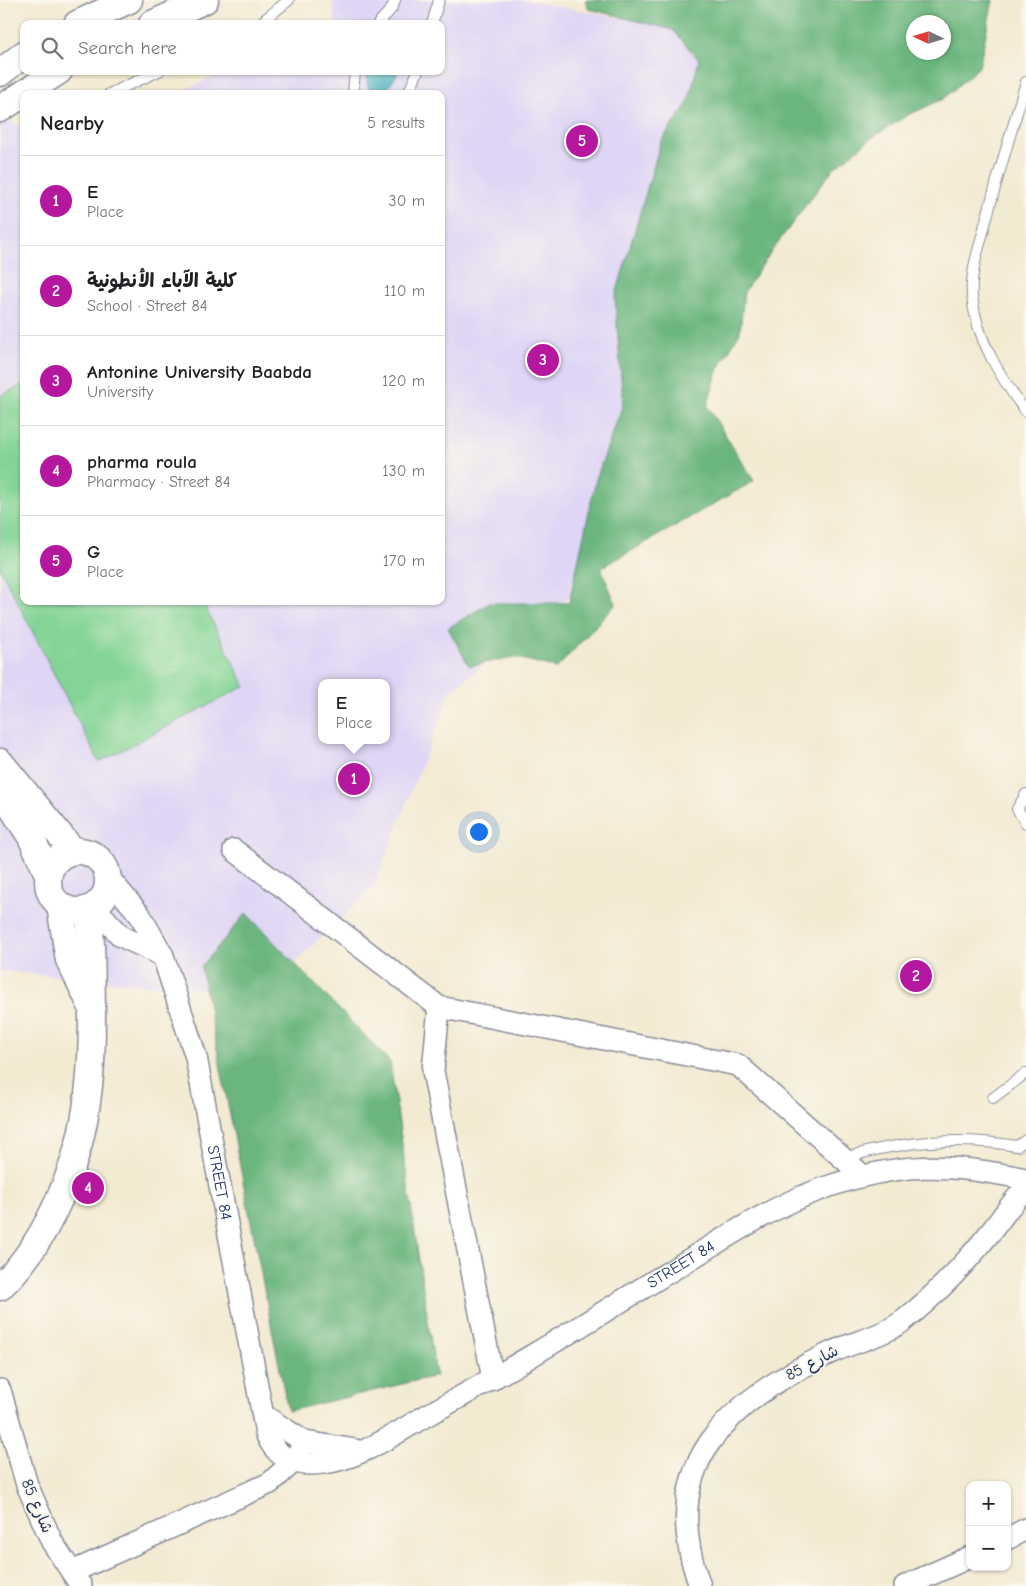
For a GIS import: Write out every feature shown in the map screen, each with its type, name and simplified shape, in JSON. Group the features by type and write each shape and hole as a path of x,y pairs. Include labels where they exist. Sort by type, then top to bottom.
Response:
{"street":[{"path":"90,14 129,0"},
{"path":"161,20 205,0"},
{"path":"0,73 20,57"},
{"path":"30,90 53,75"},
{"path":"0,109 20,96"},
{"path":"0,762 73,851"},
{"path":"0,789 28,831 48,874 49,892 60,906 69,960 92,1006"},
{"path":"234,850 439,1007 738,1065 863,1176"},
{"path":"48,874 57,859 73,851 95,856 103,865 107,876 105,893 91,908 75,911 60,906"},
{"name":"STREET 84","path":"107,876 140,915 163,956 196,1057 270,1445 278,1454 292,1463 324,1463 361,1451 493,1379 728,1235 823,1188 863,1176 900,1168 939,1166 978,1169 1026,1179"},
{"path":"91,908 121,936 163,956"},
{"path":"0,1287 20,1267 39,1239 76,1154 88,1096 93,1042 91,908"},
{"path":"439,1007 433,1071 493,1379"},
{"name":"شارع 85","path":"700,1586 689,1553 687,1499 695,1466 711,1440 729,1419 776,1382 809,1363 901,1322 945,1282 993,1230 1013,1201 1026,1188"},
{"name":"شارع 85","path":"0,1390 27,1485 52,1542 76,1579"},
{"path":"263,1414 305,1442 337,1449 361,1451"},
{"path":"76,1579 270,1483 292,1463 305,1442"},
{"path":"1011,1537 1026,1529"},
{"path":"905,1586 966,1559"}],"lane":[{"path":"264,20 290,0"},
{"path":"382,20 392,8 395,0"},
{"path":"433,20 439,0"},
{"path":"118,90 150,75"},
{"path":"353,90 355,75"},
{"path":"410,90 416,75"},
{"path":"1026,82 985,221 975,264 971,294 976,321 988,352 1003,380 1026,412"},
{"path":"1026,794 1017,809 1026,822"},
{"path":"993,1098 1026,1073"},
{"path":"843,1158 872,1150 931,1141 984,1140 1022,1143"}],"shaded area":[{"path":"332,0 524,0 745,41 573,594 451,690 373,888 260,995 0,971 0,119 20,126 20,605 445,605 445,90 184,90 218,75 445,75 445,20 335,20"}],"green space":[{"path":"585,0 993,0 979,67 943,99 908,115 873,137 833,169 773,249 744,292 740,332 718,370 707,406 754,481 601,568 616,604 557,668 514,657 469,666 448,628 489,603 569,603 596,479 623,404 615,298 661,141 688,103 699,60 673,30 589,9"},
{"path":"20,386 20,605 204,605 245,686 99,762 0,568 0,396"},
{"path":"246,913 390,1062 436,1376 288,1411 201,967"}],"water":[{"path":"367,75 396,75 389,87 384,90 370,90 367,83"}],"place":[{"name":"G","path":"582,141"},
{"name":"Antonine University Baabda","path":"543,360"},
{"name":"E","path":"354,779"},
{"name":"كلية الآباء الأنطونية","path":"916,976"},
{"name":"pharma roula","path":"88,1188"}]}
